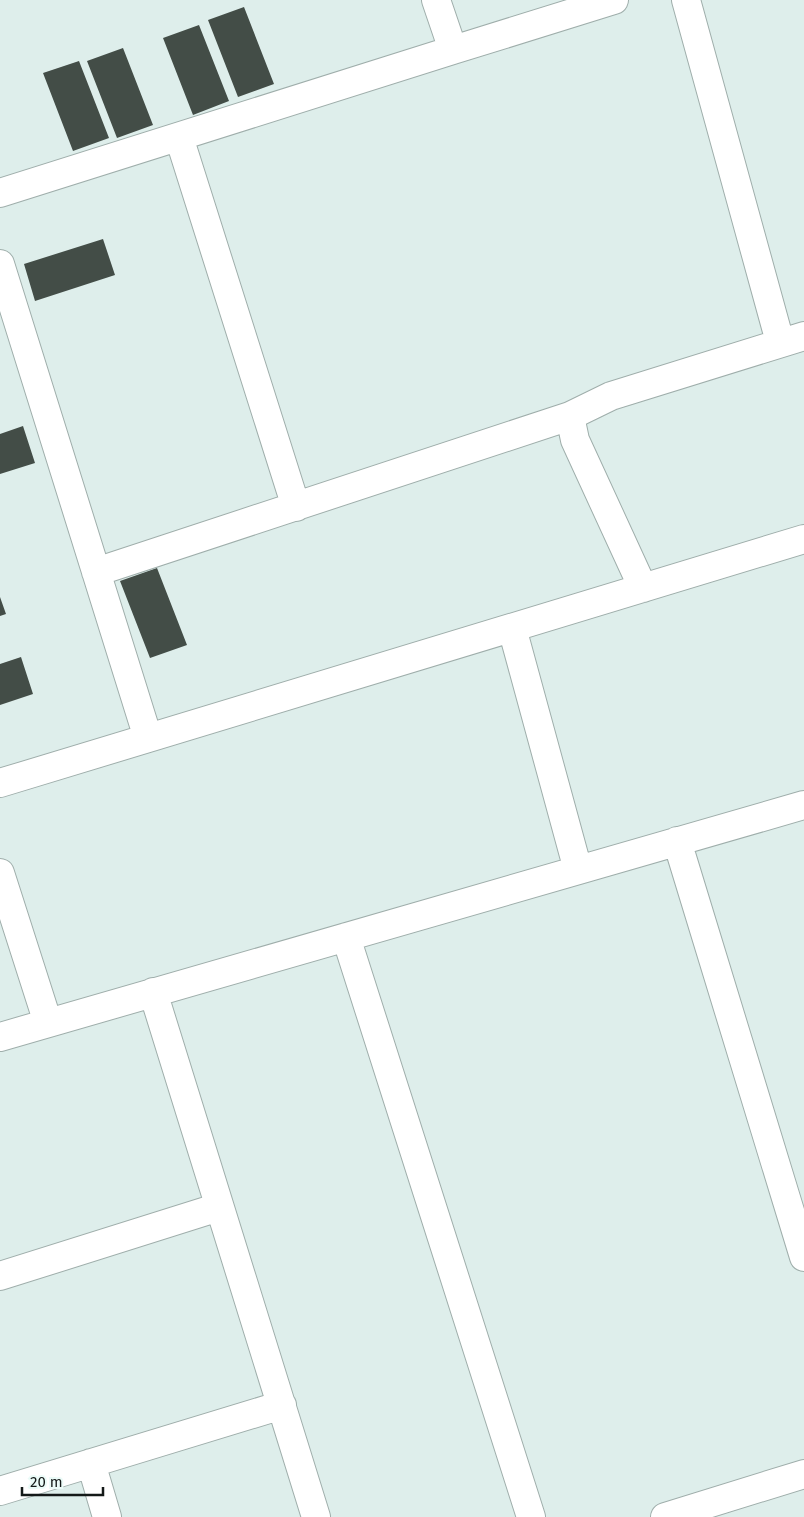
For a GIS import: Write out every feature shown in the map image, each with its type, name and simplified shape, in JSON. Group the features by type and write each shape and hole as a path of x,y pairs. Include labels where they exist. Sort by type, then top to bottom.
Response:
{"street":[{"path":"436,0 453,50"},
{"path":"0,193 614,0"},
{"path":"96,572 570,416 611,396 792,339 686,0"},
{"path":"179,136 296,506"},
{"path":"0,264 148,738"},
{"path":"570,416 575,440 643,588"},
{"path":"0,782 804,539"},
{"path":"512,628 578,870"},
{"path":"0,1036 804,805"},
{"path":"677,841 804,1257"},
{"path":"0,873 48,1022"},
{"path":"346,937 532,1517"},
{"path":"153,992 316,1517"},
{"path":"0,1276 219,1207"},
{"path":"0,1491 282,1405"},
{"path":"91,1463 107,1517"},
{"path":"665,1517 804,1474"}],"building":[{"path":"244,7 274,84 238,97 208,20"},
{"path":"199,25 229,101 193,115 163,38"},
{"path":"123,48 153,125 117,138 87,61"},
{"path":"79,61 109,138 73,151 43,73"},
{"path":"103,239 115,275 35,301 24,264"},
{"path":"23,426 35,463 0,474 0,434"},
{"path":"157,568 187,645 150,658 120,581"},
{"path":"0,597 6,614 0,616"},
{"path":"21,657 33,694 0,705 0,664"}]}
